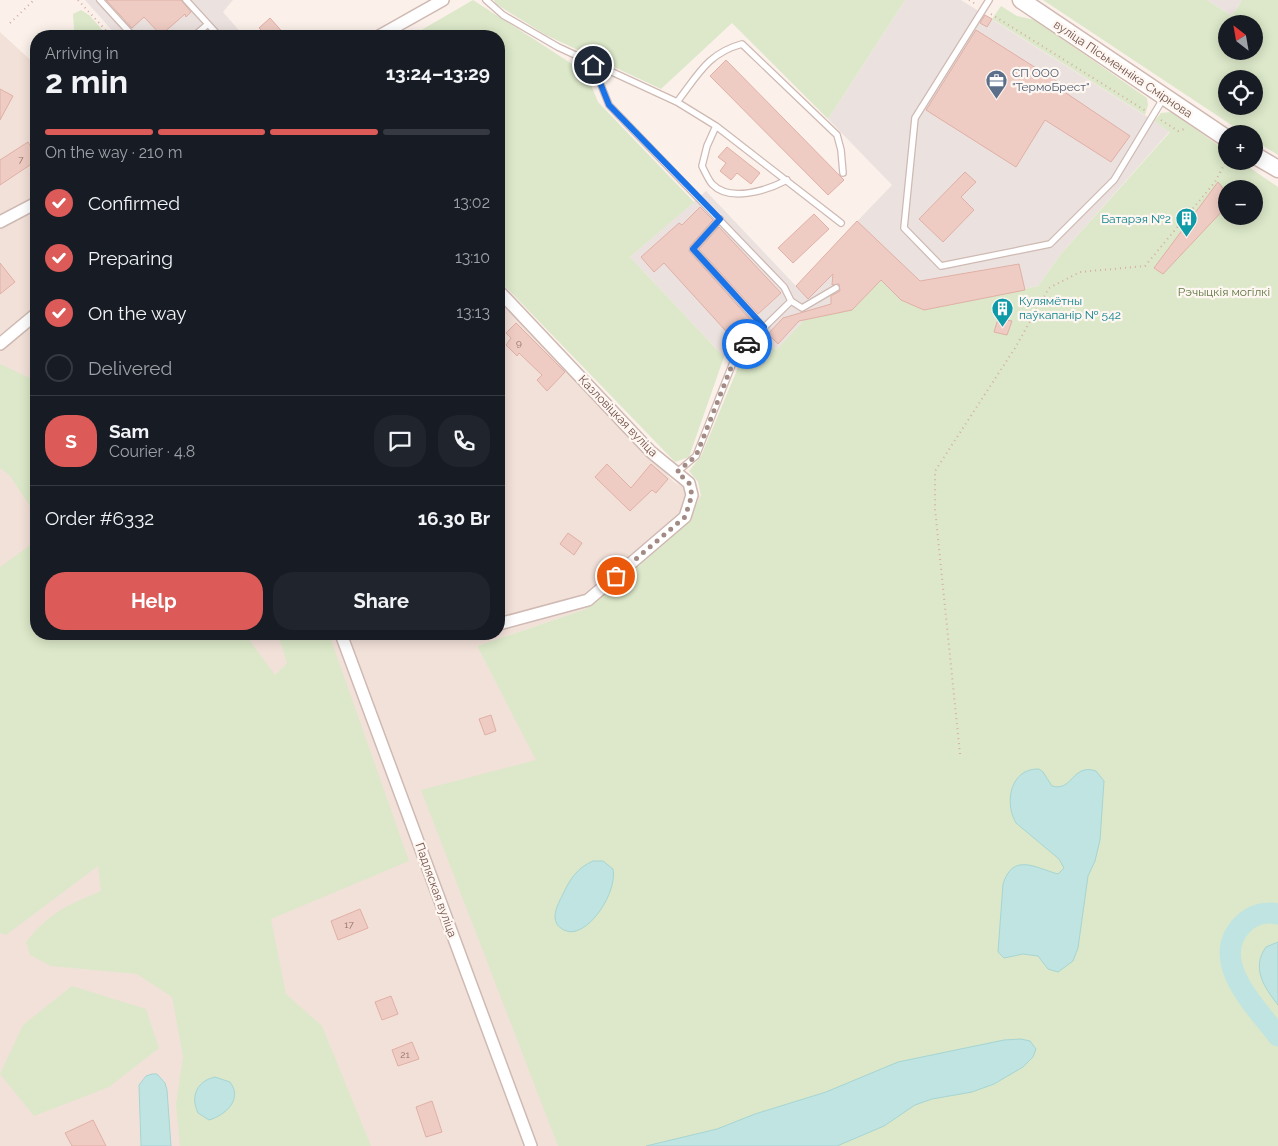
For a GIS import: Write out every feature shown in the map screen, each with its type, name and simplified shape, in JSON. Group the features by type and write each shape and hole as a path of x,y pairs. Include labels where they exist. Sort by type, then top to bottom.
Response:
{"main road":[{"name":"вуліца Пісьменніка Смірнова","path":"1021,0 1218,133"},
{"path":"1263,160 1278,169"}],"street":[{"path":"389,30 436,1"},
{"path":"0,222 30,206"},
{"name":"Казловіцкая вуліца","path":"505,297 651,452 689,483 692,495 685,517 588,600 505,622"},
{"path":"0,344 30,319"},
{"name":"Падляская вуліца","path":"343,640 531,1146"}],"lane":[{"path":"100,0 128,30"},
{"path":"186,0 214,30"},
{"path":"486,0 510,19 593,65 678,102 716,126 841,223"},
{"path":"989,0 915,118 904,228 941,266 1050,244 1114,180 1164,97"},
{"path":"201,30 208,24"},
{"path":"678,102 710,59 725,48 742,44 837,135 841,150 842,173"},
{"path":"593,65 609,105 784,287 791,301 802,308 836,288"},
{"path":"716,126 706,146 702,166 713,184 729,193 774,187 787,180"},
{"path":"720,219 693,249 764,327"},
{"path":"677,472 696,456 736,355 791,301"}],"path":[{"path":"10,22 34,0"},
{"path":"78,0 106,30"},
{"path":"968,0 1178,131 1204,123"},
{"path":"960,754 935,509 936,470 1015,348 1049,288 1080,272 1145,266 1215,182 1221,170"}],"shaded area":[{"path":"85,0 233,0 223,12 239,30 112,30"},
{"path":"905,0 961,0 1170,131 1061,254 1038,286 924,310 901,300 840,239 892,185 828,119"},
{"path":"1207,0 1242,0 1233,15"},
{"path":"0,32 30,60 30,640 495,640 477,646 537,760 560,1146 0,1146"},
{"path":"706,191 796,286 832,248 873,288 852,310 804,320 776,350 754,329 724,357 630,257"},
{"path":"505,306 674,482 701,496 687,524 586,609 505,636"}],"green space":[{"path":"473,0 586,73 598,102 694,202 630,257 724,357 689,457 675,462 505,286 505,30 421,30"},
{"path":"494,0 905,0 828,119 732,23 661,89 546,35 496,4"},
{"path":"1043,0 1207,0 1230,15 1218,15 1218,60 1263,60 1263,15 1233,15 1242,0 1278,0 1278,155 1263,146 1263,125 1231,125"},
{"path":"1001,6 1017,16 1035,20 1147,98 1148,105 1145,115 992,19"},
{"path":"81,10 89,15 103,30 73,30 73,14"},
{"name":"Рэчыцкія могілкі","path":"1172,112 1218,145 1218,170 1253,170 1278,187 1278,1146 558,1146 421,790 536,760 477,646 495,640 505,640 505,636 586,609 686,524 701,496 698,482 689,471 701,456 742,358 762,337 776,350 804,320 852,310 873,288 840,239 901,300 924,310 1038,286 1061,254 1170,132 1154,121 1161,113"},
{"path":"0,364 30,378 30,506 10,476 0,468"},
{"path":"30,545 30,640 249,640 275,675 287,663 280,640 331,640 409,861 271,919 286,994 322,1026 371,1146 180,1146 176,1104 183,1057 172,997 137,974 51,966 30,955 26,942 43,923 59,911 101,891 98,866 6,935 0,933 0,567"},
{"path":"72,986 146,1009 159,1048 109,1087 34,1116 0,1074 23,1025"}],"water":[{"path":"1039,769 1052,786 1059,787 1064,785 1077,774 1088,770 1096,771 1104,781 1100,840 1095,861 1088,876 1078,948 1073,961 1058,972 1048,969 1038,956 1023,954 1004,958 998,952 1003,884 1007,874 1019,865 1034,866 1058,874 1064,868 1059,859 1016,823 1012,815 1010,797 1016,780 1021,774 1029,770"},
{"path":"593,861 603,861 613,869 612,886 604,905 591,922 576,931 566,931 556,923 555,914 558,904 575,874"},
{"path":"1278,942 1278,1005 1261,977 1260,962 1266,947"},
{"path":"1021,1039 1030,1041 1036,1049 1033,1057 1023,1067 994,1084 972,1092 932,1099 915,1105 884,1126 837,1146 646,1146 717,1129 755,1114 826,1092 898,1062 1004,1040"},
{"path":"157,1074 165,1083 167,1090 171,1146 141,1146 139,1085 146,1076"},
{"path":"215,1077 230,1082 235,1094 231,1106 227,1110 209,1120 198,1113 195,1095 204,1082"}],"building":[{"path":"106,0 181,0 191,12 186,17 185,14 167,30 156,30 144,17 132,28"},
{"path":"985,15 992,19 987,27 980,23"},
{"path":"270,18 281,30 261,30 259,28"},
{"name":"СП ООО \"ТермоБрест\"","path":"976,30 1066,87 1063,91 1130,136 1111,162 1045,120 1016,167 926,110"},
{"path":"726,60 844,180 828,195 710,76"},
{"path":"0,89 13,96 0,120"},
{"path":"28,142 30,145 30,165 0,185 0,160"},
{"path":"727,147 760,173 751,184 737,173 731,180 720,171 726,163 718,157"},
{"path":"965,172 976,182 961,197 974,210 943,242 919,219"},
{"name":"Батарэя №2","path":"1218,182 1218,216 1163,274 1154,268"},
{"path":"700,207 713,220 690,246 689,251 754,324 735,341 664,263 654,272 641,257 679,223 682,225"},
{"path":"814,214 829,229 793,263 778,248"},
{"path":"857,221 920,281 1019,264 1025,290 924,310 901,300 881,280 852,310 799,321 778,344 768,334 783,318 831,304 831,296 840,291 839,284 832,285 833,274 808,299 796,286"},
{"path":"719,227 781,293 758,314 699,249"},
{"path":"0,263 15,282 0,294"},
{"name":"Кулямётны паўкапанір № 542","path":"998,319 1012,321 1007,335 994,332"},
{"path":"516,323 565,372 547,391 537,380 542,375 519,353 517,356 506,345 511,338 506,333"},
{"path":"607,464 631,488 651,464 668,479 656,493 652,490 630,511 595,477"},
{"path":"568,533 582,543 574,555 560,544"},
{"path":"491,715 496,731 485,735 479,719"},
{"path":"360,909 368,928 338,940 331,921"},
{"path":"391,996 398,1014 382,1020 375,1002"},
{"path":"412,1042 419,1059 398,1066 392,1050"},
{"path":"432,1101 442,1132 426,1137 416,1107"},
{"path":"93,1120 106,1146 72,1146 65,1133"}],"waterway":[{"path":"1278,914 1264,913 1255,916 1243,924 1233,938 1230,953 1232,968 1239,983 1278,1036"}],"way so far":[{"path":"616,576 685,517 692,495 689,483 677,472 696,456 736,355 747,344"}],"place":[{"name":"СП ООО \"ТермоБрест\"","path":"996,99"},
{"name":"Батарэя №2","path":"1187,238"},
{"name":"Кулямётны паўкапанір № 542","path":"1003,327"}],"route":[{"path":"593,65 609,105 720,219 693,249 764,327 747,344"}]}
